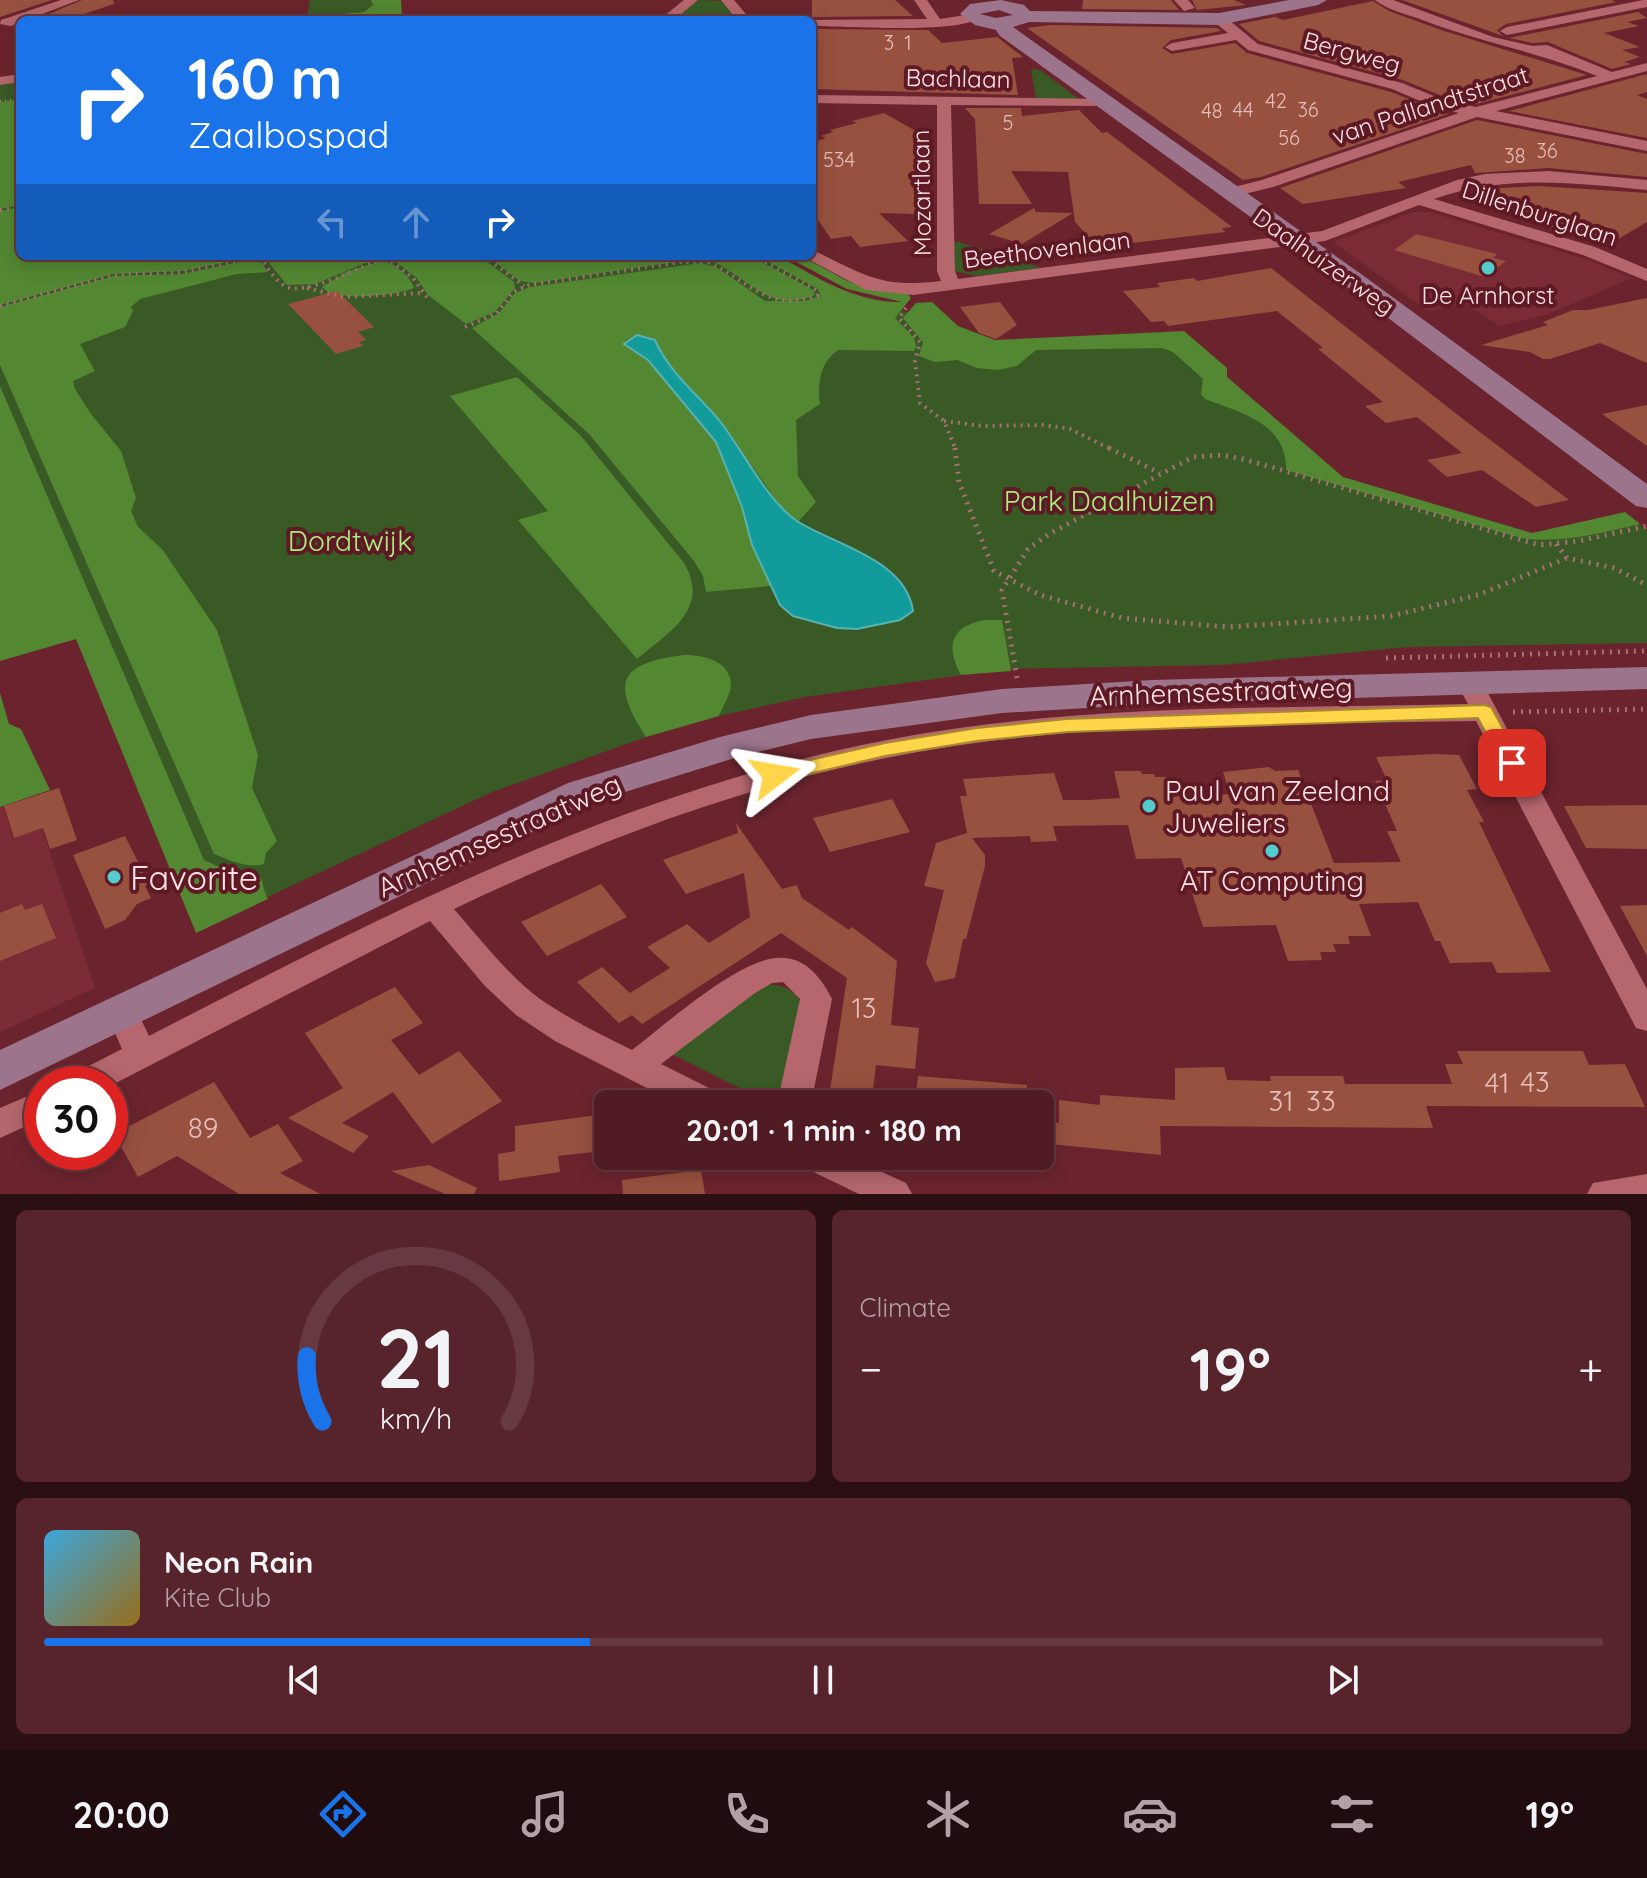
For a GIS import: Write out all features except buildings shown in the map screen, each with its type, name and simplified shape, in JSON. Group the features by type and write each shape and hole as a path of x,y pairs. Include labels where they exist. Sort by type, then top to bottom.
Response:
{"main road":[{"path":"990,13 1219,19 1318,0"},
{"name":"Daalhuizerweg","path":"990,13 1007,32 1647,499"},
{"name":"Arnhemsestraatweg","path":"0,1071 582,792 733,746 811,727 1002,701 1153,692 1477,698 1647,678"}],"street":[{"path":"28,16 73,0"},
{"path":"671,16 692,0"},
{"path":"727,0 741,16"},
{"path":"920,0 937,23"},
{"path":"1381,0 1533,52 1555,54"},
{"path":"1507,31 1647,3"},
{"path":"816,29 909,29 990,13"},
{"name":"Bergweg","path":"1219,19 1253,47 1397,86 1442,105 1647,146"},
{"path":"1448,25 1476,20 1609,76"},
{"path":"816,22 937,23"},
{"path":"1172,47 1236,36"},
{"name":"van Pallandtstraat","path":"1228,193 1267,184 1476,112 1647,67"},
{"name":"Bachlaan","path":"816,99 1104,102"},
{"name":"Mozartlaan","path":"944,100 946,271 952,285"},
{"name":"Beethovenlaan","path":"816,259 860,281 905,291 1325,236 1418,199 1463,183 1485,179 1548,176 1647,185"},
{"name":"Dillenburglaan","path":"1418,199 1589,251 1647,276"},
{"path":"1477,698 1647,1019"},
{"name":"Arnhemsestraatweg","path":"120,1066 434,906 555,850 669,807 775,775 885,750 1067,725 1477,698"},
{"path":"434,906 496,978 527,1006 566,1032 682,1090"},
{"path":"635,1066 756,976 786,970 802,978 811,987 816,999 797,1090"},
{"path":"122,1012 141,1055"},
{"path":"0,1124 24,1113"},
{"path":"843,1170 894,1194"},
{"path":"1605,1194 1647,1189"}],"path":[{"path":"0,306 114,275 167,274 240,260"},
{"path":"264,260 287,288 306,288 344,297 423,293"},
{"path":"306,288 378,260"},
{"path":"390,260 413,278 429,300"},
{"path":"489,260 524,287"},
{"path":"465,327 497,313 513,292 524,287 712,260"},
{"path":"707,262 731,273 767,300 805,300 818,295 816,290 762,260"},
{"path":"912,303 899,318 920,342 915,361 920,403 944,421 955,445 959,482 987,559 994,571 1006,579 1055,600 1122,618 1196,627 1253,627 1343,621 1422,610 1478,595 1567,558 1614,568 1647,585"},
{"path":"944,421 982,426 1044,425 1070,429 1161,473"},
{"path":"1017,679 1002,599 1006,579 1019,559 1038,541 1193,457 1213,455 1236,458 1520,541 1556,544 1647,526"},
{"path":"1556,544 1567,558"},
{"path":"1477,698 1647,709"}],"shaded area":[{"name":"De Arnhorst","path":"1413,212 1430,212 1582,258 1632,278 1548,314 1500,326 1466,304 1428,311 1333,242"},
{"path":"3,806 13,838 42,829 95,988 0,1032 0,807"}],"green space":[{"path":"310,0 371,0 374,5 364,12 307,16"},
{"path":"371,0 401,0 402,16 318,16 364,12 373,5"},
{"path":"699,0 723,1 735,14 684,16 678,14"},
{"path":"1031,69 1040,70 1079,99 1036,99"},
{"name":"Dordtwijk","path":"16,83 16,260 782,260 835,288 994,341 1183,332 1225,377 1338,476 1533,534 1625,513 1647,530 1647,643 1407,647 1222,665 1005,669 805,697 719,716 720,713 644,734 646,737 492,792 197,930 72,614 0,638 0,85"},
{"path":"16,100 16,206 0,209 0,102"},
{"path":"16,208 16,260 237,260 182,271 113,274 0,305 0,211"},
{"path":"953,242 1042,268 977,276 954,271"},
{"path":"248,260 259,260 268,272 237,274 140,299 131,307 133,311 125,327 80,344 95,371 73,381 91,414 121,451 136,498 131,511 138,527 162,549 217,630 258,755 252,788 277,841 266,853 264,864 239,863 214,854 0,365 0,307 114,276 182,274"},
{"path":"267,260 373,260 315,284 287,285"},
{"path":"393,260 484,260 514,282 515,288 495,312 466,324 428,295 416,277"},
{"path":"492,260 711,260 681,261 535,283 520,281"},
{"path":"758,260 813,290 815,295 799,300 773,298 714,262"},
{"path":"765,260 784,260 836,287 869,298 902,302 847,289 793,260 810,262 864,287 907,293 911,298 895,318 914,338 916,346 914,351 838,350 827,361 820,381 820,404 796,420 798,476 816,502 798,522 784,511 721,423 661,356 654,340 628,339 624,344 648,360 716,442 743,507 752,545 771,586 706,592 703,576 694,561 589,434 472,328 499,313 515,293 530,287 700,263 716,267 765,301 805,301 821,296 818,289"},
{"path":"381,261 401,270 414,288 380,295 351,296 328,292 322,287 348,271"},
{"path":"932,302 958,326 995,340 1184,331 1227,368 1227,377 1343,477 1532,533 1625,512 1640,524 1566,539 1521,538 1286,470 1279,441 1270,431 1247,415 1205,399 1201,394 1203,379 1173,352 1162,348 1036,350 1017,366 998,370 977,368 957,360 935,362 919,356 923,342 903,318 916,303"},
{"path":"517,377 581,436 684,563 691,579 693,594 683,618 637,659 518,520 548,511 450,396"},
{"path":"0,386 204,860 228,871 259,875 262,881 268,899 196,933 76,639 0,661"},
{"path":"985,620 1002,620 1011,671 961,675 953,655 954,639 965,627"},
{"path":"684,655 707,658 721,665 730,677 728,697 719,716 646,737 628,702 625,689 627,678 646,663"},
{"path":"0,693 9,724 21,729 50,790 0,807"},
{"path":"765,984 786,988 802,1003 788,1085 783,1090 743,1090 672,1054"}],"water":[{"path":"637,335 655,340 667,362 719,420 765,488 786,512 812,530 883,566 908,593 913,611 900,620 857,629 837,628 793,616 780,605 752,545 742,507 716,442 648,360 624,344"}],"place":[{"name":"De Arnhorst","path":"1488,268"},
{"name":"Paul van Zeeland Juweliers","path":"1149,806"},
{"name":"AT Computing","path":"1272,851"},
{"name":"Favorite","path":"114,877"}],"route":[{"path":"775,775 885,750 1067,725 1484,712 1512,763"}],"park label":[{"name":"Park Daalhuizen","path":"1109,500"}]}
